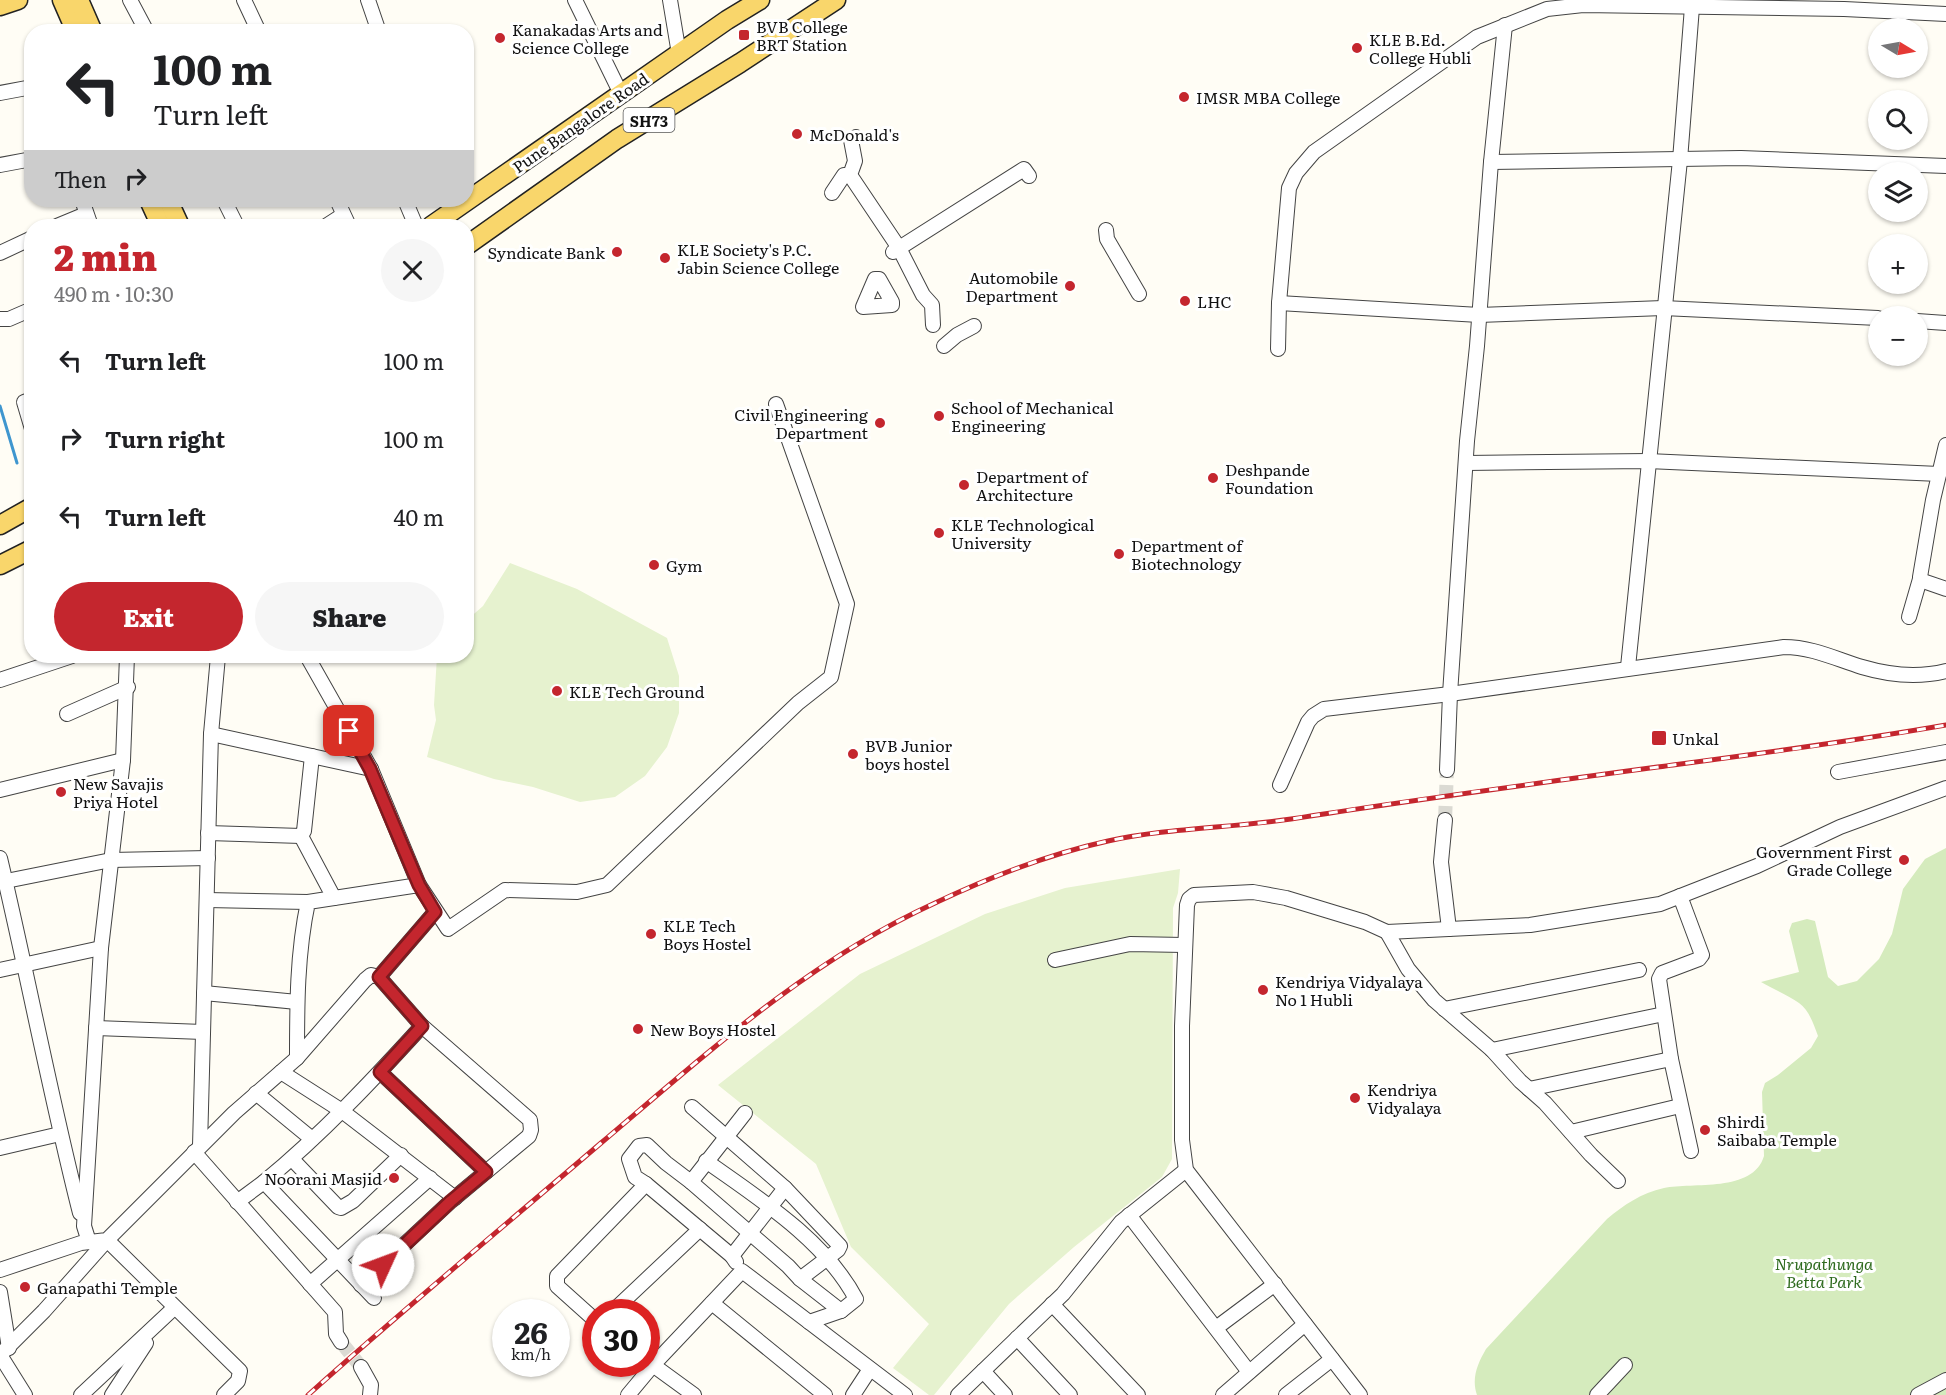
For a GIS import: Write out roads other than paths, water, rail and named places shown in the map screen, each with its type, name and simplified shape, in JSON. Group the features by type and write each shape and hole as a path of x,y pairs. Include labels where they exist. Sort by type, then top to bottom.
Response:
{"main road":[{"path":"0,6 18,0"},
{"path":"62,0 72,24"},
{"path":"79,0 90,24"},
{"name":"Pune Bangalore Road","path":"474,192 760,0"},
{"name":"SH73","path":"474,240 617,139 836,0"},
{"name":"Pune Bangalore Road","path":"440,219 454,207"},
{"path":"0,525 24,512"},
{"path":"0,565 24,553"}],"street":[{"path":"130,0 143,24"},
{"path":"244,0 255,24"},
{"path":"368,0 376,24"},
{"path":"574,0 621,94"},
{"path":"670,0 680,54"},
{"path":"1278,349 1279,303 1289,188 1296,173 1305,161 1477,37 1534,13 1559,7 1583,5 1642,3 1692,7 1844,9 1946,14"},
{"path":"1628,667 1680,159 1692,7"},
{"path":"1447,771 1466,463 1505,25"},
{"path":"0,93 24,88"},
{"path":"850,175 855,161 851,140 856,137"},
{"path":"1491,162 1741,158 1946,166"},
{"path":"0,165 24,160"},
{"path":"897,249 1024,169 1029,176"},
{"path":"832,193 844,176 850,175"},
{"path":"850,175 923,295 932,305 933,324"},
{"path":"1106,230 1107,238 1139,294"},
{"path":"0,252 24,242"},
{"path":"1279,303 1479,315 1663,308 1868,318"},
{"path":"0,319 9,319 24,312"},
{"path":"1928,322 1946,323"},
{"path":"944,346 957,335 974,326"},
{"path":"311,663 370,769 419,885 448,929 505,890 577,892 607,885 798,703 831,676 848,604 776,404"},
{"path":"1909,617 1940,502 1939,474 1946,445"},
{"path":"1466,463 1648,461 1939,474"},
{"path":"1920,579 1946,589"},
{"path":"1280,785 1308,722 1324,709 1790,647 1808,649 1864,668 1899,675 1924,676 1946,671"},
{"path":"0,680 51,663"},
{"path":"84,1226 101,948 123,760 128,663"},
{"path":"217,663 211,734 203,1032 197,1149 237,1202 335,1312 336,1334 341,1342"},
{"path":"67,714 128,687"},
{"path":"211,734 370,769"},
{"path":"1838,772 1946,752"},
{"path":"301,836 304,831 312,756"},
{"path":"0,790 123,760"},
{"path":"1356,1394 1332,1359 1186,1170 1182,1140 1182,1026 1184,945 1189,899 1194,895 1253,892 1286,898 1365,922 1387,932 1548,922 1660,904 1757,866 1840,827 1946,788"},
{"path":"1445,820 1441,862 1449,928"},
{"path":"208,833 301,836"},
{"path":"301,836 334,898"},
{"path":"0,858 26,965 60,1134 89,1242"},
{"path":"6,881 111,860 208,858"},
{"path":"207,900 308,902 419,885"},
{"path":"1680,896 1702,955 1699,959 1661,974 1659,979 1671,1059 1690,1151"},
{"path":"297,1058 297,1002 304,921 308,902"},
{"path":"379,977 435,912"},
{"path":"1387,932 1408,969 1444,1009 1492,1050 1618,1181"},
{"path":"1055,960 1130,944 1184,945"},
{"path":"0,970 101,948"},
{"path":"1444,1009 1639,970"},
{"path":"3,1353 107,1240 197,1149 297,1058 371,975 379,977 422,1026 530,1120 531,1130 529,1136 454,1198 361,1285"},
{"path":"204,993 297,1002"},
{"path":"1492,1050 1664,1014"},
{"path":"237,1202 292,1159 342,1111 422,1026"},
{"path":"96,1028 203,1032"},
{"path":"1529,1089 1671,1059"},
{"path":"280,1072 342,1111 454,1198"},
{"path":"380,1072 486,1172"},
{"path":"256,1094 312,1139"},
{"path":"1571,1132 1680,1106"},
{"path":"692,1107 785,1188 840,1244 840,1249 800,1279"},
{"path":"691,1182 745,1113"},
{"path":"0,1148 60,1134"},
{"path":"841,1311 800,1279 788,1266 645,1144 634,1151 629,1159 635,1177 732,1256 742,1271 905,1395"},
{"path":"292,1159 338,1207 342,1208 401,1155"},
{"path":"706,1161 771,1207 827,1258 856,1299 841,1311 809,1322"},
{"path":"958,1395 1063,1294 1121,1222 1186,1170"},
{"path":"310,1284 430,1178"},
{"path":"264,1182 374,1299"},
{"path":"582,1308 557,1286 557,1276 646,1184"},
{"path":"732,1256 785,1188"},
{"path":"1129,1215 1249,1372"},
{"path":"626,1299 700,1229"},
{"path":"0,1270 81,1243 107,1240"},
{"path":"107,1240 240,1371 238,1381 224,1395"},
{"path":"660,1353 712,1304 742,1271"},
{"path":"1216,1328 1275,1284"},
{"path":"0,1292 3,1353 25,1395"},
{"path":"712,1304 825,1395"},
{"path":"1052,1304 1138,1395"},
{"path":"81,1395 174,1308"},
{"path":"1222,1395 1305,1324"},
{"path":"112,1395 156,1326"},
{"path":"1017,1338 1070,1395"},
{"path":"1286,1395 1332,1359"},
{"path":"1597,1395 1625,1365"},
{"path":"362,1367 371,1385 370,1395"},
{"path":"854,1395 870,1369"},
{"path":"660,1370 694,1395"},
{"path":"983,1371 1005,1395"},
{"path":"628,1395 640,1377"},
{"path":"1918,1395 1946,1380"}],"waterway":[{"path":"0,406 17,463"}],"tunnel":[{"path":"1445,820 1447,770"},
{"path":"341,1342 361,1367"}],"railway":[{"path":"308,1395 680,1076 760,1011 844,952 888,926 998,875 1042,859 1130,837 1291,819 1946,725"}],"place":[{"name":"BVB College BRT Station","path":"744,35"},
{"name":"Kanakadas Arts and Science College","path":"500,38"},
{"name":"KLE B.Ed. College Hubli","path":"1357,48"},
{"name":"IMSR MBA College","path":"1184,97"},
{"name":"McDonald's","path":"797,134"},
{"name":"Syndicate Bank","path":"617,252"},
{"name":"KLE Society's P.C. Jabin Science College","path":"665,258"},
{"name":"Automobile Department","path":"1070,286"},
{"name":"LHC","path":"1185,301"},
{"name":"School of Mechanical Engineering","path":"939,416"},
{"name":"Civil Engineering Department","path":"880,423"},
{"name":"Deshpande Foundation","path":"1213,478"},
{"name":"Department of Architecture","path":"964,485"},
{"name":"KLE Technological University","path":"939,533"},
{"name":"Department of Biotechnology","path":"1119,554"},
{"name":"Gym","path":"654,565"},
{"name":"KLE Tech Ground","path":"557,691"},
{"name":"Unkal","path":"1659,738"},
{"name":"BVB Junior boys hostel","path":"853,754"},
{"name":"New Savajis Priya Hotel","path":"61,792"},
{"name":"Government First Grade College","path":"1904,860"},
{"name":"KLE Tech Boys Hostel","path":"651,934"},
{"name":"Kendriya Vidyalaya No 1 Hubli","path":"1263,990"},
{"name":"New Boys Hostel","path":"638,1029"},
{"name":"Kendriya Vidyalaya","path":"1355,1098"},
{"name":"Shirdi Saibaba Temple","path":"1705,1130"},
{"name":"Noorani Masjid","path":"394,1178"},
{"name":"Ganapathi Temple","path":"25,1287"}],"park label":[{"name":"Nrupathunga Betta Park","path":"1824,1272"}]}
